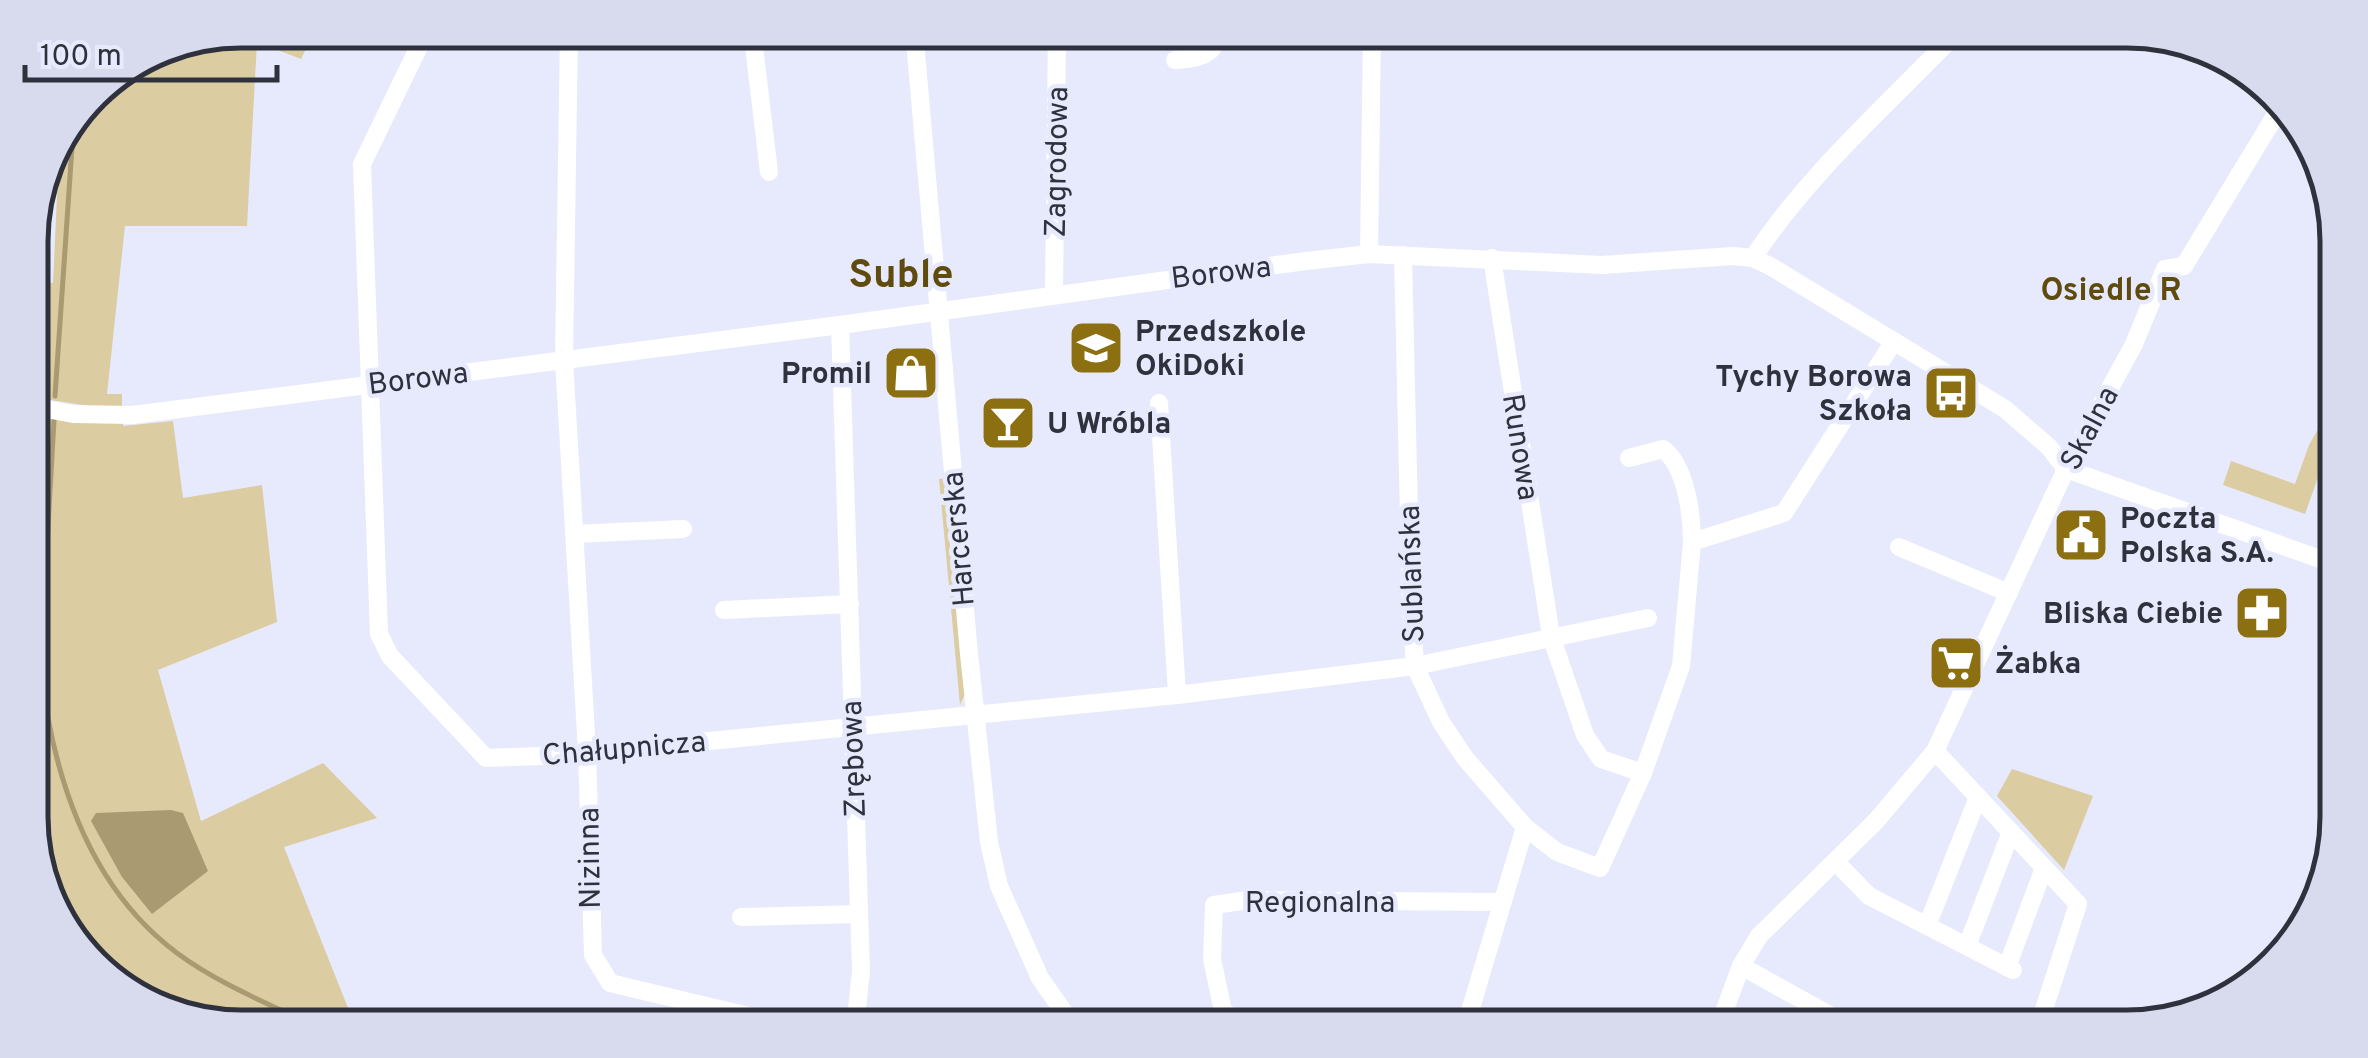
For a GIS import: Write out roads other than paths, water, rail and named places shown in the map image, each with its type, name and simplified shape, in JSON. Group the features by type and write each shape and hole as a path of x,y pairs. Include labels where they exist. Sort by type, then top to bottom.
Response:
{"street":[{"path":"370,384 362,164 418,48"},
{"name":"Nizinna","path":"569,48 564,360 587,751 592,946 602,974 610,983 723,1010"},
{"path":"754,48 769,172"},
{"name":"Harcerska","path":"916,48 989,842 998,886 1058,1010"},
{"name":"Zagrodowa","path":"1054,294 1057,48"},
{"path":"1175,60 1201,58 1212,48"},
{"path":"1369,254 1372,48"},
{"path":"1941,48 1852,135 1776,224 1754,258 2005,409 2049,447 2066,469 2320,559"},
{"name":"Skalna","path":"1725,1010 1742,966 1760,936 1832,867 1935,751 2066,469 2134,344 2165,268 2184,266 2275,116"},
{"name":"Borowa","path":"48,409 73,414 132,415 1369,254 1602,265 1754,258"},
{"name":"Sublańska","path":"1403,255 1410,604 1416,666 1441,722 1465,758 1525,828"},
{"name":"Runowa","path":"1492,258 1552,636 1585,734 1600,759 1643,773"},
{"name":"Zrębowa","path":"840,325 861,971 857,1010"},
{"path":"1692,542 1784,513 1894,341"},
{"name":"Chałupnicza","path":"370,384 379,634 390,656 486,758 567,755 975,716 1416,666"},
{"path":"1159,403 1176,696"},
{"path":"1470,1010 1525,828 1557,852 1600,868 1643,773 1681,666 1692,522 1673,456 1663,448 1629,458"},
{"path":"575,534 683,529"},
{"path":"1899,547 2008,593"},
{"path":"724,610 850,604"},
{"path":"1416,666 1648,618"},
{"path":"1935,751 2078,904 2044,1010"},
{"path":"1928,926 1978,798"},
{"path":"1966,946 2011,832"},
{"path":"1832,867 1869,896 2010,968 2044,868"},
{"name":"Regionalna","path":"1223,1010 1212,959 1214,904 1274,900 1503,902"},
{"path":"741,917 859,914"},
{"path":"1742,966 1821,1010"}],"waterway":[{"path":"55,396 72,146"},
{"path":"48,527 54,420"},
{"path":"48,715 79,824 119,895 177,953 228,985 281,1010"}],"place":[{"name":"Przedszkole OkiDoki","path":"1096,348"},
{"name":"Promil","path":"911,373"},
{"name":"Tychy Borowa Szkoła","path":"1951,393"},
{"name":"U Wróbla","path":"1008,423"},
{"name":"Poczta Polska S.A.","path":"2081,535"},
{"name":"Bliska Ciebie","path":"2262,613"},
{"name":"Żabka","path":"1956,663"}],"district":[{"name":"Suble","path":"901,273"},
{"name":"Osiedle R","path":"2111,289"}]}
